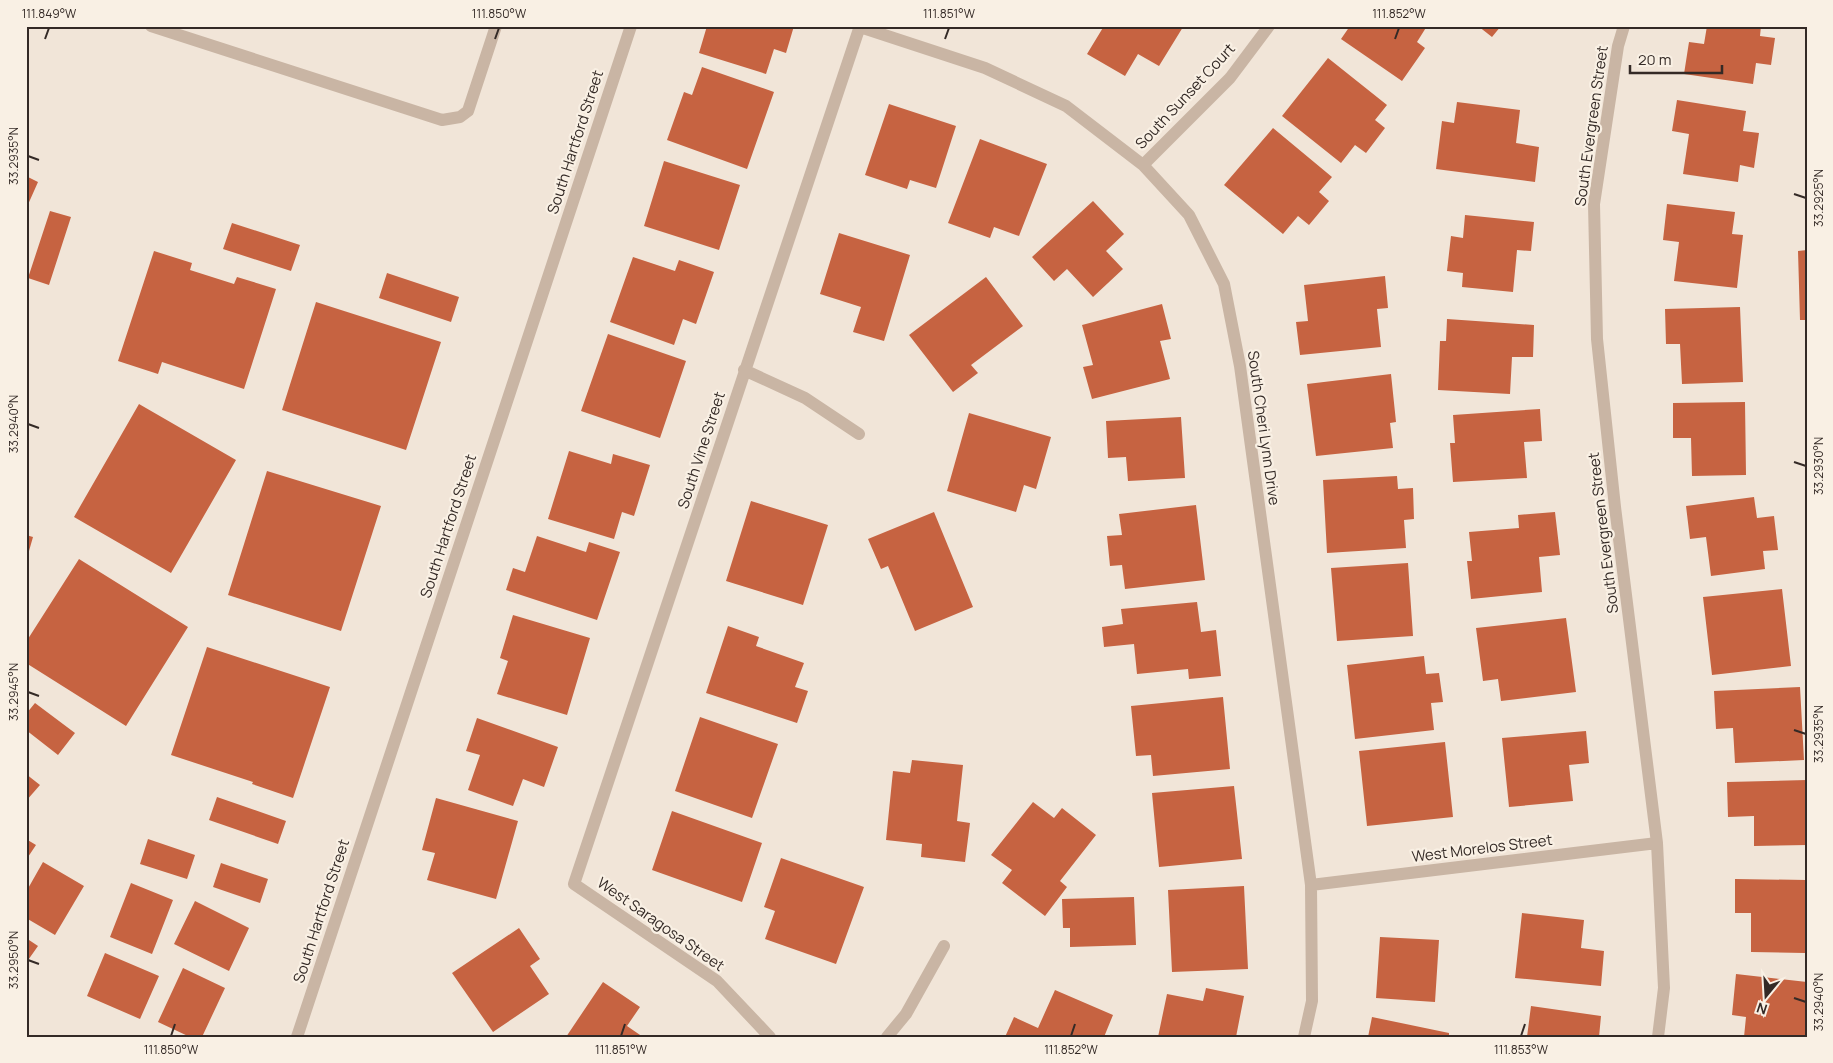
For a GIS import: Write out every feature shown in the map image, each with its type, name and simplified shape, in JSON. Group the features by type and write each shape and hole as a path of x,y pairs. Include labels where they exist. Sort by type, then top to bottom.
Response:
{"street":[{"path":"151,26 442,120 460,118 468,111 496,26"},
{"name":"South Hartford Street","path":"297,1037 631,26"},
{"name":"South Cheri Lynn Drive","path":"860,26 985,68 1066,106 1143,165 1188,215 1224,284 1240,366 1311,885 1312,1001 1304,1037"},
{"name":"South Vine Street","path":"574,884 860,26"},
{"name":"South Sunset Court","path":"1143,165 1230,78 1269,26"},
{"name":"South Evergreen Street","path":"1624,26 1618,46 1594,204 1596,339 1616,517 1657,843 1664,988 1658,1037"},
{"path":"744,370 805,398 859,434"},
{"name":"West Morelos Street","path":"1311,885 1657,843"},
{"name":"West Saragosa Street","path":"574,884 717,981 770,1037"},
{"path":"887,1037 906,1014 944,946"}],"building":[{"path":"707,26 794,26 786,53 774,49 766,74 699,53"},
{"path":"1104,26 1183,27 1159,66 1138,54 1125,76 1087,54"},
{"path":"1350,26 1427,26 1417,42 1425,48 1402,81 1341,39"},
{"path":"1478,26 1501,26 1492,37"},
{"path":"1707,26 1761,26 1760,36 1775,38 1771,65 1756,63 1753,84 1684,74 1689,42 1704,44"},
{"path":"1328,58 1387,105 1375,120 1385,128 1366,153 1355,145 1341,163 1282,116"},
{"path":"702,67 774,92 747,169 667,140 684,92 692,95"},
{"path":"1677,100 1746,111 1743,131 1759,133 1754,168 1740,165 1738,182 1683,174 1689,134 1672,131"},
{"path":"1457,102 1520,110 1516,143 1539,147 1535,182 1436,169 1442,121 1454,123"},
{"path":"889,104 956,126 936,188 910,180 907,189 865,175"},
{"path":"1273,128 1332,177 1319,192 1329,201 1309,225 1298,216 1283,234 1224,185"},
{"path":"980,139 1047,164 1019,236 994,227 990,238 948,223"},
{"path":"664,161 740,185 719,250 644,226"},
{"path":"26,176 38,182 26,209"},
{"path":"1093,201 1124,234 1106,251 1123,269 1093,297 1067,269 1054,281 1032,257"},
{"path":"1667,204 1735,212 1732,234 1743,235 1737,288 1674,281 1679,242 1663,240"},
{"path":"50,211 71,217 49,285 28,278"},
{"path":"1465,215 1534,222 1531,251 1517,250 1513,292 1462,287 1463,273 1447,271 1451,236 1463,238"},
{"path":"232,223 300,245 291,271 223,249"},
{"path":"839,233 910,255 884,341 853,332 861,307 820,294"},
{"path":"1807,250 1807,320 1800,320 1798,251"},
{"path":"154,251 192,263 190,270 234,284 237,277 276,289 244,389 162,362 158,374 118,361"},
{"path":"633,257 675,271 679,260 714,272 696,324 683,319 674,345 610,322"},
{"path":"387,273 459,297 451,322 379,298"},
{"path":"1385,276 1388,308 1377,309 1381,347 1300,355 1296,322 1308,321 1304,285"},
{"path":"986,277 1023,326 971,365 978,373 953,392 909,335"},
{"path":"316,302 441,342 406,450 282,410"},
{"path":"1162,304 1171,339 1160,341 1170,379 1092,399 1083,367 1093,365 1082,325"},
{"path":"1740,307 1743,382 1682,384 1680,344 1666,344 1665,309"},
{"path":"1447,319 1534,325 1533,357 1512,357 1510,394 1438,390 1440,341 1446,341"},
{"path":"608,334 686,361 660,438 581,411"},
{"path":"1391,374 1396,422 1390,423 1393,448 1316,456 1307,384"},
{"path":"1745,402 1746,475 1692,476 1691,438 1673,438 1673,403"},
{"path":"139,404 236,460 171,573 74,517"},
{"path":"1540,409 1542,441 1524,442 1527,478 1453,482 1450,443 1455,443 1453,415"},
{"path":"969,413 1051,437 1036,489 1024,485 1016,512 947,491"},
{"path":"1181,417 1185,478 1128,481 1126,457 1108,458 1106,421"},
{"path":"569,451 611,464 613,454 650,465 634,516 622,512 614,539 548,519"},
{"path":"267,471 381,506 341,631 228,595"},
{"path":"1397,476 1398,489 1413,488 1414,519 1404,520 1406,548 1327,553 1323,480"},
{"path":"1754,497 1757,518 1774,516 1778,550 1763,551 1765,569 1711,576 1706,537 1690,539 1686,506"},
{"path":"751,501 828,525 803,605 726,581"},
{"path":"1196,505 1205,580 1125,589 1122,565 1110,566 1107,536 1122,535 1119,514"},
{"path":"934,512 973,607 915,631 888,566 881,569 868,539"},
{"path":"1555,512 1560,555 1539,557 1542,592 1471,599 1467,561 1472,561 1469,532 1519,528 1518,515"},
{"path":"26,535 33,537 27,558 26,558"},
{"path":"537,536 586,552 589,542 620,552 597,620 506,590 513,568 525,572"},
{"path":"79,559 188,627 126,726 26,663 26,642"},
{"path":"1408,563 1413,636 1337,641 1331,568"},
{"path":"1782,589 1791,666 1712,675 1703,597"},
{"path":"1197,602 1201,632 1216,630 1221,676 1189,679 1188,669 1137,674 1134,644 1104,647 1102,627 1123,624 1121,609"},
{"path":"513,615 590,638 567,715 497,694 508,661 500,658"},
{"path":"1566,618 1576,692 1501,701 1498,679 1483,681 1476,628"},
{"path":"728,626 759,637 756,646 804,663 795,687 808,691 797,723 706,693"},
{"path":"207,647 330,687 293,798 252,784 253,782 171,755"},
{"path":"1424,656 1426,674 1439,673 1443,702 1431,703 1434,730 1355,739 1347,665"},
{"path":"1800,687 1804,760 1735,763 1733,728 1716,729 1714,691"},
{"path":"1223,697 1230,769 1153,776 1151,755 1136,756 1131,706"},
{"path":"35,703 75,733 58,755 26,730 26,714"},
{"path":"700,717 778,744 752,818 675,791"},
{"path":"477,718 558,747 544,787 523,779 513,806 468,790 480,755 466,751"},
{"path":"1586,731 1589,763 1569,765 1573,801 1509,807 1502,738"},
{"path":"1445,742 1453,817 1367,826 1359,751"},
{"path":"912,760 963,765 957,821 970,823 965,862 921,857 922,844 886,840 893,771 910,773"},
{"path":"26,774 40,785 26,801"},
{"path":"1807,780 1807,845 1754,846 1754,816 1728,817 1727,782"},
{"path":"1234,786 1242,859 1159,867 1152,793"},
{"path":"217,797 286,821 278,844 209,820"},
{"path":"436,798 518,821 496,899 427,880 435,853 422,850"},
{"path":"1033,802 1054,818 1062,808 1096,835 1060,881 1067,887 1045,916 1002,883 1012,870 991,855"},
{"path":"672,811 762,843 742,902 652,870"},
{"path":"26,839 36,845 26,860"},
{"path":"148,839 195,855 187,879 140,864"},
{"path":"781,858 864,887 836,964 765,939 775,911 764,907"},
{"path":"43,862 84,886 55,935 26,918 26,892"},
{"path":"221,863 268,879 260,903 213,887"},
{"path":"1735,879 1806,880 1805,953 1751,952 1751,913 1735,913"},
{"path":"131,883 173,900 152,954 110,937"},
{"path":"1244,886 1248,969 1172,972 1168,890"},
{"path":"1134,897 1136,945 1070,947 1070,928 1063,928 1062,899"},
{"path":"195,901 249,928 229,971 174,944"},
{"path":"1522,913 1584,920 1581,948 1604,951 1601,986 1515,978"},
{"path":"519,928 540,959 530,966 549,994 493,1032 452,973"},
{"path":"1380,937 1439,940 1435,1002 1376,998"},
{"path":"26,938 38,946 26,963"},
{"path":"105,953 159,976 140,1019 87,996"},
{"path":"183,968 225,988 202,1037 190,1037 158,1022"},
{"path":"1736,974 1807,982 1807,1037 1744,1037 1746,1017 1732,1015"},
{"path":"603,982 640,1007 627,1026 643,1037 566,1037"},
{"path":"1206,988 1244,996 1236,1037 1158,1037 1167,994 1203,1001"},
{"path":"1055,990 1113,1015 1104,1037 1005,1037 1014,1017 1038,1028"},
{"path":"1531,1006 1601,1016 1599,1037 1527,1037"},
{"path":"1372,1017 1449,1033 1449,1037 1368,1037"}]}
